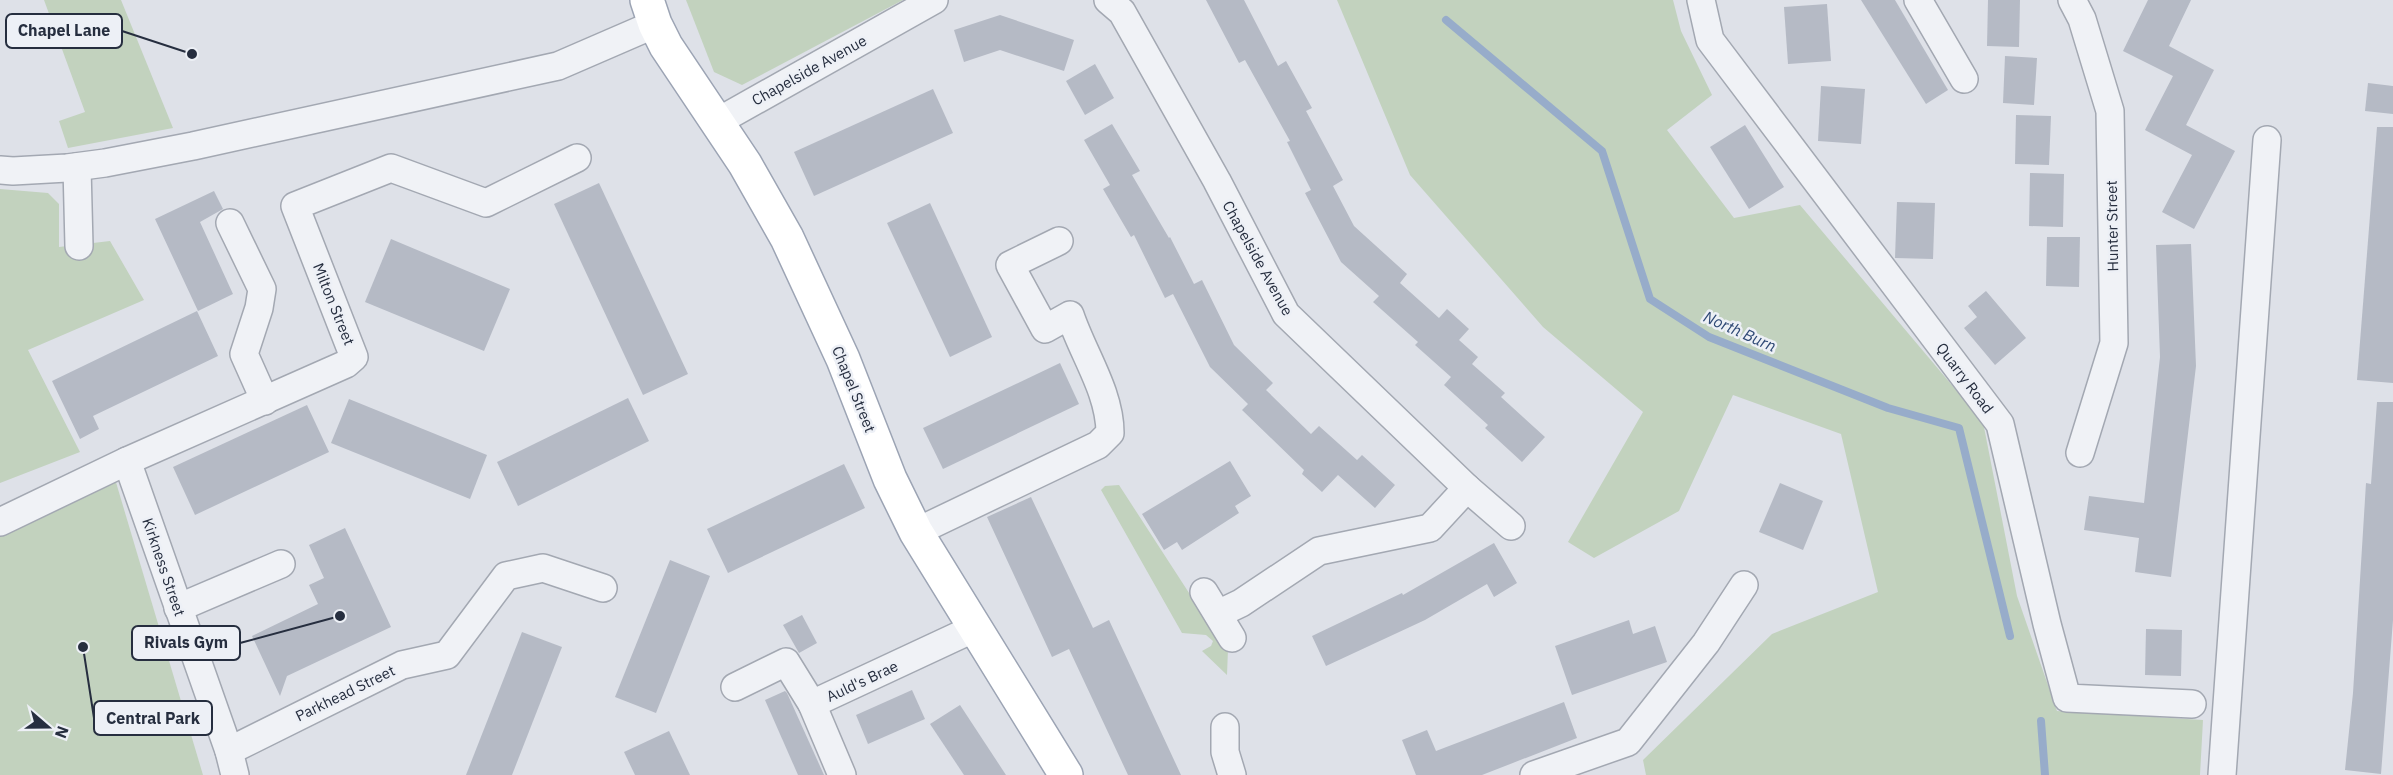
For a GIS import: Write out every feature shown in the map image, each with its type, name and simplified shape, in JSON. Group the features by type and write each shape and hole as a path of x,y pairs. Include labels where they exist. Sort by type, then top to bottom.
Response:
{"main road":[{"name":"Chapel Street","path":"651,12 677,65 745,165 787,238 843,359 890,478 916,532 1066,775"}],"street":[{"name":"Chapelside Avenue","path":"717,122 934,0"},
{"name":"Chapelside Avenue","path":"1108,0 1122,12 1128,22 1217,181 1286,314 1467,488 1511,526"},
{"name":"Quarry Road","path":"1701,0 1710,40 2000,424 2047,624 2067,698 2192,704"},
{"path":"1918,0 1964,79"},
{"name":"Hunter Street","path":"2072,0 2082,20 2110,111 2114,343 2080,453"},
{"path":"0,170 77,167 193,146 558,66 651,12"},
{"path":"2222,775 2267,140"},
{"name":"Milton Street","path":"0,522 127,461 346,364 354,357 295,206 391,168 486,203 577,158"},
{"path":"77,167 79,246"},
{"path":"230,223 262,289 259,308 244,354 265,401"},
{"path":"916,532 1098,445 1110,433 1110,418 1106,403 1070,315 1045,329 1010,265 1059,241"},
{"name":"Kirkness Street","path":"127,461 232,763"},
{"path":"1232,638 1211,603 1241,603 1319,551 1430,528 1467,488"},
{"path":"178,608 281,564"},
{"name":"Parkhead Street","path":"232,763 402,665 447,655 506,576 543,568 603,588"},
{"path":"1534,775 1628,742 1706,643 1744,585"},
{"name":"Auld's Brae","path":"735,687 786,662 812,704 975,628"},
{"path":"812,704 842,775"},
{"path":"1225,727 1226,752 1232,775"}],"green space":[{"path":"44,0 121,0 173,128 68,148 59,121 85,112"},
{"path":"686,0 903,0 742,85 714,72"},
{"path":"1337,0 1673,0 1681,31 1712,95 1667,130 1734,218 1800,205 1983,422 2017,596 2057,711 2203,720 2200,775 1646,775 1643,760 1772,634 1878,592 1841,434 1733,395 1679,511 1594,558 1568,542 1643,412 1543,327 1410,175"},
{"path":"0,189 48,193 59,204 59,247 110,241 144,300 28,350 80,452 0,483"},
{"path":"115,479 203,775 0,775 0,530"},
{"path":"1119,485 1215,633 1228,649 1227,675 1202,651 1211,646 1213,641 1206,635 1182,633 1101,490 1105,486"}],"building":[{"path":"1206,0 1244,0 1278,66 1286,61 1312,108 1306,111 1343,180 1333,186 1354,226 1407,274 1400,283 1439,318 1447,309 1469,329 1459,340 1478,357 1472,364 1505,393 1501,397 1545,437 1522,462 1485,428 1488,425 1444,385 1451,377 1415,345 1418,342 1373,302 1379,296 1341,262 1305,193 1311,190 1287,142 1290,141 1245,60 1239,63"},
{"path":"1861,0 1895,0 1948,90 1926,104"},
{"path":"1988,0 2020,0 2019,47 1987,46"},
{"path":"2148,0 2191,0 2169,46 2214,70 2186,125 2235,151 2194,229 2162,212 2192,155 2145,130 2173,76 2123,51"},
{"path":"1827,4 1831,61 1788,64 1784,7"},
{"path":"1000,15 1074,40 1064,71 1000,50 964,62 954,30"},
{"path":"2005,56 2037,58 2034,105 2003,103"},
{"path":"1095,64 1114,98 1085,115 1066,81"},
{"path":"2368,83 2393,86 2393,114 2365,111"},
{"path":"1821,86 1865,89 1861,144 1818,141"},
{"path":"933,89 953,133 814,196 794,152"},
{"path":"2016,115 2051,116 2049,165 2015,164"},
{"path":"1112,124 1140,171 1132,175 1170,237 1194,284 1202,280 1234,345 1273,383 1266,390 1311,434 1319,426 1357,460 1362,455 1395,485 1375,508 1338,475 1322,492 1302,474 1304,470 1242,410 1248,404 1210,367 1173,294 1165,298 1134,235 1131,237 1103,189 1110,185 1084,140"},
{"path":"1745,125 1784,187 1749,209 1710,147"},
{"path":"2377,127 2393,127 2393,383 2357,380"},
{"path":"2030,173 2064,174 2063,227 2029,226"},
{"path":"599,183 688,374 643,395 554,204"},
{"path":"214,191 223,209 200,222 233,294 198,311 155,219"},
{"path":"1897,202 1935,203 1933,259 1895,258"},
{"path":"930,203 992,337 950,357 887,223"},
{"path":"2047,237 2080,237 2079,287 2046,286"},
{"path":"391,239 510,289 484,351 365,302"},
{"path":"2191,244 2196,366 2171,577 2135,572 2139,538 2084,530 2089,496 2144,503 2160,357 2156,245"},
{"path":"1986,291 2026,338 1995,365 1964,328 1977,317 1968,306"},
{"path":"197,311 218,356 93,416 99,429 80,439 52,381"},
{"path":"1060,363 1079,404 943,469 923,428"},
{"path":"628,398 649,441 518,506 497,462"},
{"path":"349,399 487,455 470,499 331,443"},
{"path":"2377,402 2393,402 2393,620 2381,774 2345,770 2353,693 2366,483 2371,484"},
{"path":"307,405 329,452 195,515 173,467"},
{"path":"1230,461 1251,496 1235,506 1239,513 1182,550 1177,542 1164,550 1142,514"},
{"path":"844,464 865,508 728,573 707,529"},
{"path":"1780,483 1823,501 1803,550 1759,532"},
{"path":"1031,497 1093,628 1109,620 1181,775 1128,775 1069,649 1052,657 987,517"},
{"path":"345,528 391,627 287,676 280,696 252,636 318,604 309,585 324,578 309,545"},
{"path":"1494,543 1517,583 1494,597 1487,584 1425,620 1326,666 1312,636 1402,593 1403,595"},
{"path":"670,560 710,576 656,713 615,697"},
{"path":"802,615 817,643 799,653 783,625"},
{"path":"1629,620 1633,634 1655,626 1667,662 1572,695 1555,646"},
{"path":"2146,629 2182,630 2181,676 2145,675"},
{"path":"522,632 562,647 512,775 466,775"},
{"path":"912,690 925,719 868,744 856,715"},
{"path":"785,691 824,775 798,775 765,700"},
{"path":"1564,702 1577,738 1482,775 1416,775 1402,740 1427,730 1436,751"},
{"path":"960,705 1006,775 964,775 930,724"},
{"path":"669,731 690,775 635,775 624,752"}],"waterway":[{"name":"North Burn","path":"1446,20 1602,151 1650,299 1709,337 1888,408 1959,428 2010,636"},
{"name":"North Burn","path":"2041,721 2045,775"}],"place":[{"name":"Chapel Lane","path":"192,54"},
{"name":"Rivals Gym","path":"340,616"},
{"name":"Central Park","path":"83,647"}]}
